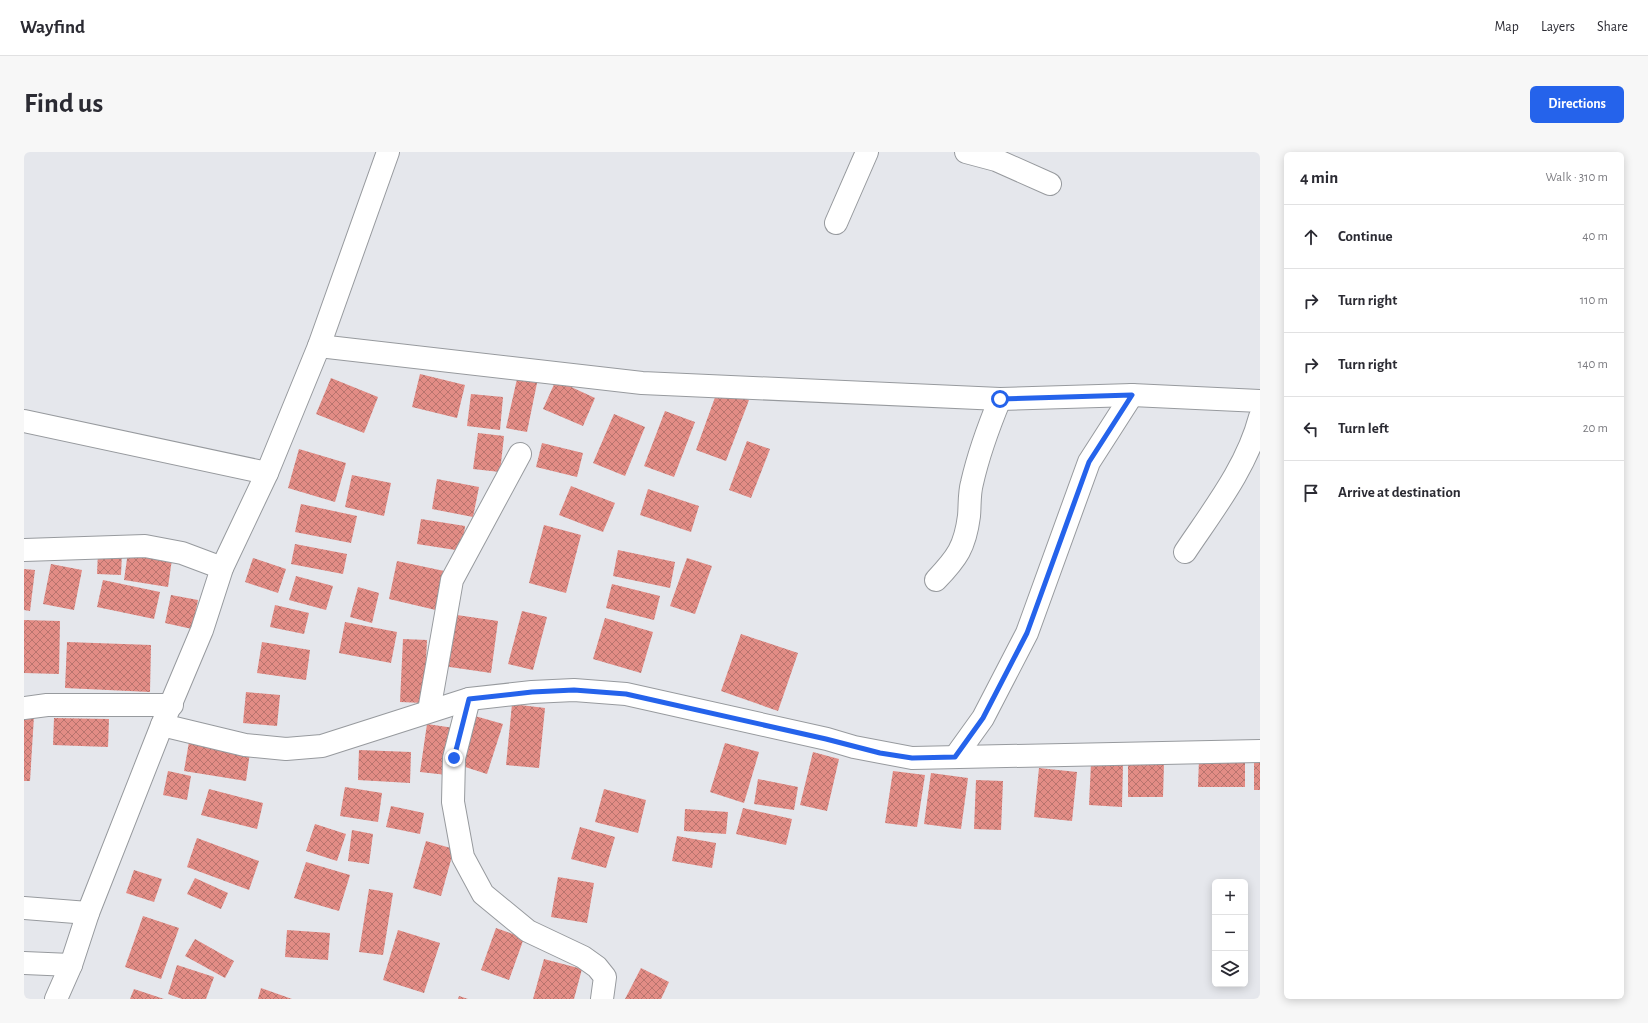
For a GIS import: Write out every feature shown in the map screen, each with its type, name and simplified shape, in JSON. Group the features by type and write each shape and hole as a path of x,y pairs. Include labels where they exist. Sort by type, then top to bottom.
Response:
{"street":[{"path":"56,999 71,965 88,913 162,725 172,705 202,630 222,568 267,473 320,346 388,152"},
{"path":"836,223 867,152"},
{"path":"966,152 996,160 1050,184"},
{"path":"320,346 642,383 1000,399 1132,395 1260,401"},
{"path":"955,757 983,718 1027,633 1089,462 1132,395"},
{"path":"936,580 955,560 964,543 969,516 970,490 980,448 1000,399"},
{"path":"1185,552 1229,486 1255,435 1260,417"},
{"path":"24,421 267,473"},
{"path":"429,711 452,580 520,454"},
{"path":"24,550 145,546 182,553 222,568"},
{"path":"162,725 245,745 286,749 322,746 469,699 532,692 574,690 626,694 826,739 880,753 912,758 1260,751"},
{"path":"469,699 454,758 453,802 463,857 482,894 516,922 528,931 583,957 597,967 605,977 602,999"},
{"path":"24,708 47,705 172,705"},
{"path":"24,908 88,913"},
{"path":"24,963 71,965"}],"building":[{"path":"420,374 465,385 457,418 412,407"},
{"path":"331,378 378,397 364,433 316,414"},
{"path":"517,379 537,383 527,432 506,428"},
{"path":"556,380 595,398 583,426 543,409"},
{"path":"718,389 749,400 726,461 696,450"},
{"path":"471,394 503,397 500,430 467,426"},
{"path":"665,411 695,422 674,477 644,466"},
{"path":"614,414 645,427 625,476 593,463"},
{"path":"478,433 504,436 500,472 473,469"},
{"path":"747,441 770,449 751,498 729,490"},
{"path":"542,443 583,453 577,477 536,467"},
{"path":"299,449 346,463 335,502 288,488"},
{"path":"352,475 391,483 384,516 345,507"},
{"path":"437,479 479,487 473,517 432,509"},
{"path":"571,486 615,503 603,532 559,515"},
{"path":"648,489 699,506 691,532 640,515"},
{"path":"301,504 357,516 351,543 295,532"},
{"path":"421,519 465,526 462,551 417,544"},
{"path":"544,525 581,535 566,593 529,583"},
{"path":"295,544 347,554 343,574 291,564"},
{"path":"618,550 675,562 670,588 613,576"},
{"path":"98,552 122,553 121,575 97,574"},
{"path":"128,552 172,559 168,587 124,580"},
{"path":"253,558 286,569 278,593 245,582"},
{"path":"687,558 712,566 695,614 670,606"},
{"path":"397,561 449,572 440,611 389,599"},
{"path":"51,564 82,570 74,610 43,604"},
{"path":"24,569 35,570 30,611 24,610"},
{"path":"296,576 333,586 326,610 289,600"},
{"path":"103,580 160,592 154,619 97,607"},
{"path":"612,584 660,596 654,620 606,608"},
{"path":"358,587 379,593 372,623 350,617"},
{"path":"171,595 198,600 192,629 165,623"},
{"path":"275,605 309,613 304,634 270,627"},
{"path":"522,611 547,617 533,670 508,664"},
{"path":"450,614 498,621 491,673 443,666"},
{"path":"605,618 653,632 641,673 593,659"},
{"path":"24,620 60,621 59,674 24,673"},
{"path":"345,622 397,632 391,663 339,653"},
{"path":"741,634 798,653 778,711 721,691"},
{"path":"403,639 427,640 424,703 400,702"},
{"path":"67,642 151,645 150,692 65,688"},
{"path":"262,642 310,650 306,680 257,673"},
{"path":"246,692 280,695 277,726 243,723"},
{"path":"512,704 545,708 539,768 506,765"},
{"path":"24,715 34,716 30,781 24,781"},
{"path":"475,716 503,724 487,774 459,765"},
{"path":"54,718 109,719 108,747 53,745"},
{"path":"427,724 454,728 447,775 420,772"},
{"path":"189,742 250,752 246,781 184,771"},
{"path":"725,743 759,752 744,803 710,792"},
{"path":"359,750 411,752 410,783 358,780"},
{"path":"813,752 839,759 827,811 800,805"},
{"path":"1199,759 1245,760 1245,787 1198,787"},
{"path":"1254,759 1260,759 1260,790 1254,790"},
{"path":"1091,763 1123,764 1122,807 1089,805"},
{"path":"1128,763 1164,763 1163,797 1128,797"},
{"path":"1039,768 1077,772 1072,821 1034,817"},
{"path":"168,771 191,776 187,800 163,795"},
{"path":"893,771 925,775 917,827 885,823"},
{"path":"931,773 968,778 961,829 924,824"},
{"path":"758,779 798,787 794,810 754,804"},
{"path":"976,780 1003,781 1001,830 974,829"},
{"path":"345,787 382,793 378,822 340,816"},
{"path":"209,789 263,803 257,829 201,815"},
{"path":"604,789 646,800 638,833 595,822"},
{"path":"391,806 424,813 420,834 386,827"},
{"path":"743,808 792,819 786,845 736,834"},
{"path":"685,809 728,812 726,834 684,831"},
{"path":"315,824 346,834 337,861 306,851"},
{"path":"580,827 615,837 606,868 571,859"},
{"path":"352,830 373,834 369,864 348,861"},
{"path":"677,836 716,843 712,868 672,861"},
{"path":"197,838 259,861 249,890 187,867"},
{"path":"426,841 454,849 441,896 413,888"},
{"path":"306,862 350,875 339,911 294,898"},
{"path":"134,870 162,879 154,902 126,893"},
{"path":"558,877 594,883 587,923 551,917"},
{"path":"195,878 228,893 221,909 187,894"},
{"path":"369,889 393,893 383,955 359,952"},
{"path":"143,916 179,928 161,979 125,967"},
{"path":"496,928 524,938 509,980 481,970"},
{"path":"287,930 330,933 328,960 285,957"},
{"path":"398,930 440,943 424,993 383,980"},
{"path":"195,939 234,961 225,978 185,956"},
{"path":"544,959 582,969 574,999 533,999"},
{"path":"177,965 214,977 206,999 182,999 168,994"},
{"path":"641,968 669,982 661,999 625,999"},
{"path":"261,988 292,999 258,999"},
{"path":"134,989 164,999 130,999"},
{"path":"459,996 468,999 458,999"}],"route":[{"path":"454,758 469,699 532,692 574,690 626,694 826,739 880,753 912,758 955,757 983,718 1027,633 1089,462 1132,395 1000,399"}]}
